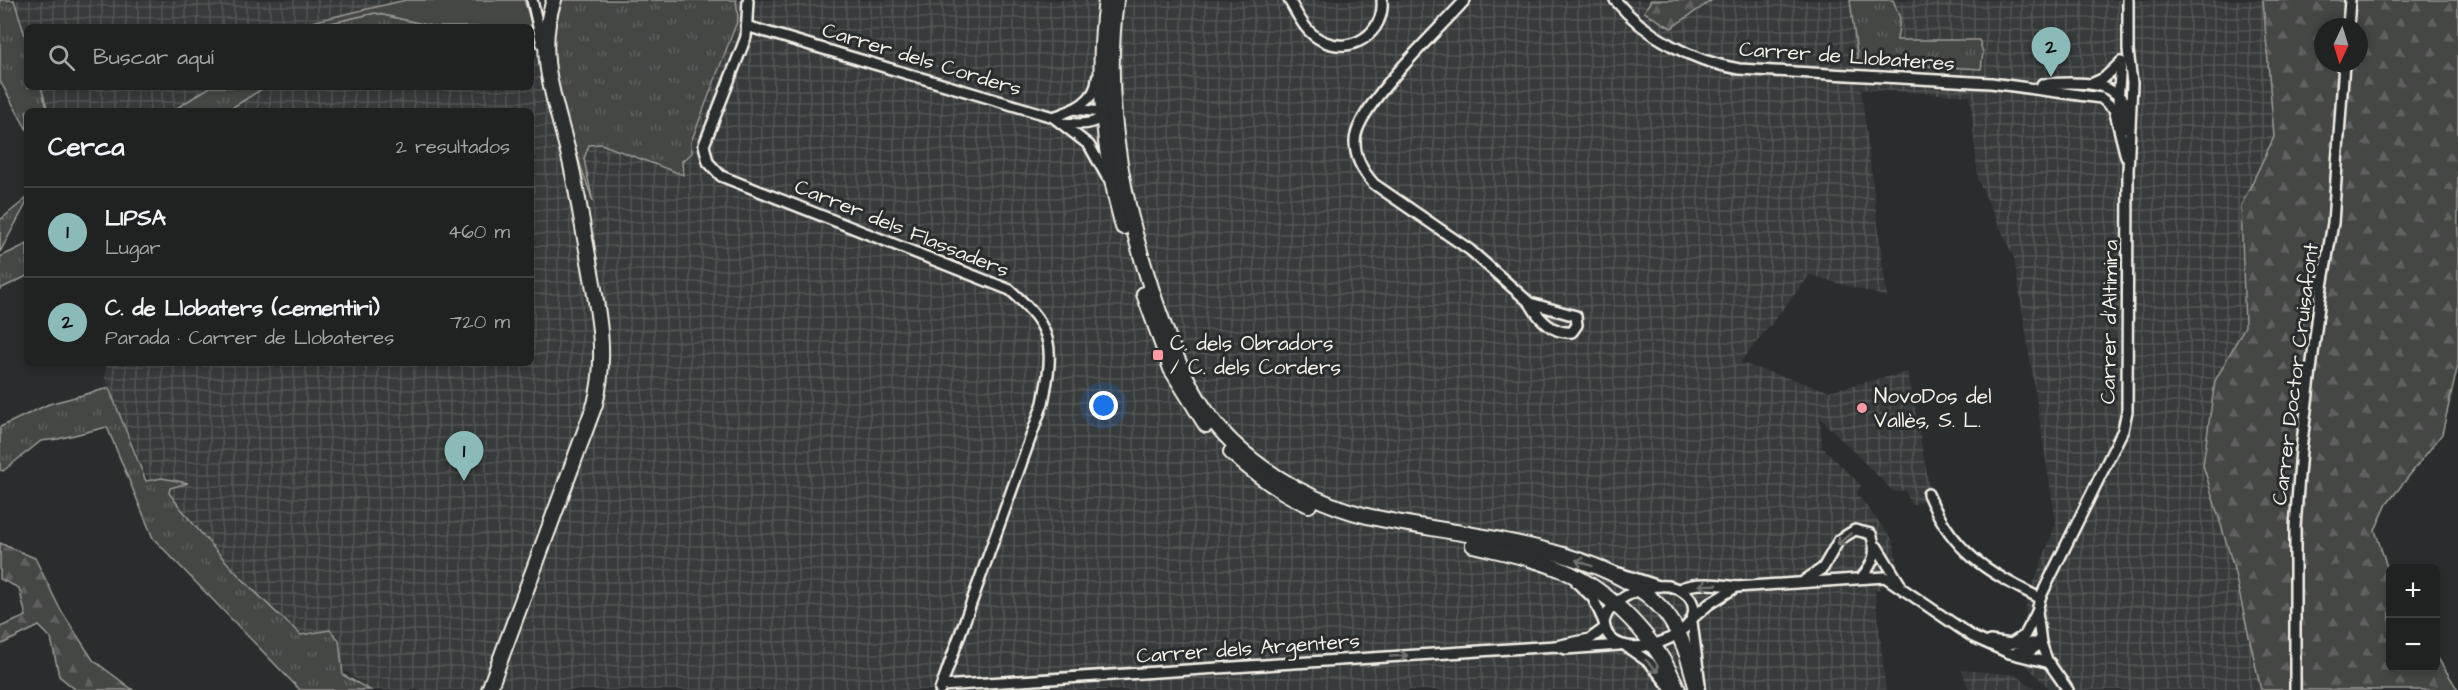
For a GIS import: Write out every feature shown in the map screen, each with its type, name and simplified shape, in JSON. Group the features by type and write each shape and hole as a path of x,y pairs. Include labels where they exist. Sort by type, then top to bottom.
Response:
{"street":[{"path":"489,690 595,404 602,366 598,316 578,204 532,0"},
{"path":"546,63 547,32 554,0"},
{"name":"Carrer dels Flassaders","path":"748,0 746,37 704,146 708,162 721,176 1010,290 1034,311 1047,334 1051,364 1043,403 941,688"},
{"path":"1057,120 1086,102 1097,85 1106,0"},
{"path":"1116,0 1114,113 1123,185 1151,290 1185,377 1232,443 1283,481 1330,504 1352,512 1477,541 1573,575 1614,605 1651,644 1666,664 1678,690"},
{"path":"1289,0 1310,32 1320,40 1342,46 1367,37 1377,27 1382,13 1382,0"},
{"path":"1465,0 1369,107 1357,129 1355,142 1365,173 1374,184 1470,250 1530,303 1545,309 1570,313 1576,316 1577,326 1572,332 1554,330 1536,314 1530,303"},
{"name":"Carrer de Llobateres","path":"1615,0 1664,43 1719,66 2104,93"},
{"name":"Carrer d'Altimira","path":"2067,688 2050,663 2041,643 2037,612 2040,598 2123,430 2128,388 2130,111 2122,95 2132,68 2128,50 2128,0"},
{"path":"2349,18 2350,0"},
{"path":"1104,116 1110,109 1110,36 1114,23"},
{"name":"Carrer dels Corders","path":"746,26 1057,120 1084,125 1098,122 1104,116"},
{"path":"1102,45 1104,116 1117,205 1130,252 1171,369 1195,410 1238,458 1285,494 1327,513 1367,525 1554,553 1607,572 1640,590 1663,610 1678,634 1699,690"},
{"name":"Carrer d'Altimira","path":"2091,84 2104,78 2121,62 2128,50"},
{"name":"Carrer d'Altimira","path":"2121,62 2125,124 2123,140"},
{"name":"Carrer Doctor Cruisafont","path":"2295,690 2295,527 2301,450 2320,298 2333,223 2343,72"},
{"name":"Carrer de Llobateres","path":"2025,86 2091,84 2104,93"},
{"path":"2104,93 2122,95"},
{"name":"Carrer d'Altimira","path":"2104,93 2114,109 2123,140 2128,171"},
{"path":"1073,109 1101,112 1104,116 1111,127 1117,177 1123,185"},
{"name":"Carrer dels Corders","path":"1057,120 1089,145 1103,167 1117,205"},
{"path":"1130,252 1136,258 1197,406 1238,458 1252,464 1269,478 1283,481 1288,489 1300,496 1302,502"},
{"path":"1928,494 1938,517 1963,550 1997,577 2040,598"},
{"path":"1302,502 1308,501 1320,506 1330,504"},
{"path":"1352,512 1352,516 1365,520 1367,525"},
{"path":"1367,525 1396,522"},
{"path":"1796,584 1812,578 1824,568 1839,540 1856,530 1871,534 1900,584"},
{"path":"1862,577 1872,565 1877,547"},
{"path":"1607,572 1629,575 1659,586 1679,589 1691,585 1721,584 1736,587 1885,577 1900,584 1973,637 2050,663"},
{"path":"1573,575 1593,598 1611,639 1650,663 1672,690"},
{"path":"1605,625 1614,605 1640,590 1659,586"},
{"path":"1678,634 1709,604 1736,587"},
{"path":"1679,589 1690,598 1699,690"},
{"path":"2010,648 2025,634 2037,612"},
{"name":"Carrer dels Argenters","path":"941,688 1556,646 1590,639 1605,625"},
{"name":"Carrer dels Argenters","path":"1556,646 1566,649 1651,644 1678,634"},
{"path":"2010,648 2032,650 2041,643"}],"shaded area":[{"path":"14,0 406,0 303,24 24,24 24,32"},
{"path":"572,0 1651,0 1671,27 1712,0 2263,0 2274,137 2241,205 2245,326 2215,381 2233,565 2261,690 2051,690 2024,663 2026,604 2056,523 2014,258 1978,180 1970,96 1861,89 1887,297 1810,275 1740,363 1829,391 1908,372 1929,485 1935,497 1911,505 1905,490 1894,492 1820,418 1822,447 1861,485 1857,494 1893,540 1900,575 1875,591 1886,690 371,690 268,615 146,475 105,379 106,366 534,366 534,108 232,108 260,90 534,90 534,58 539,56"},
{"path":"42,90 205,90 177,108 47,108"},
{"path":"1962,670 2017,675 2036,690 1969,690"}],"green space":[{"path":"0,0 14,0 24,32 24,90 42,90 47,108 24,108 24,125 0,81"},
{"path":"406,0 524,0 532,24 423,24 375,13 326,24 303,24"},
{"path":"562,0 736,0 738,19 691,142 692,153 682,161 683,175 601,144 589,145 584,159 593,202 561,101 556,74 555,22"},
{"path":"1651,0 1712,0 1671,28 1644,12"},
{"path":"1850,0 1893,0 1900,18 1897,40 1979,40 1983,52 1981,69 1858,62"},
{"path":"2263,0 2458,0 2458,365 2442,434 2387,504 2375,530 2386,564 2386,672 2440,672 2440,661 2458,690 2261,690 2233,565 2203,465 2215,381 2245,326 2241,206 2274,137"},
{"path":"375,13 423,24 326,24"},
{"path":"205,90 260,90 232,108 177,108"},
{"path":"24,200 24,208 0,252 0,220"},
{"path":"24,245 24,277 0,289 0,257"},
{"path":"109,388 146,481 162,478 188,483 170,488 169,493 215,549 265,602 301,635 330,630 339,640 343,675 370,690 300,690 153,538 107,427 41,441 3,471 0,470 0,427 49,404"},
{"path":"0,543 35,558 60,609 93,660 133,690 76,690 59,676 51,638 39,626 0,645 0,627 26,616 19,588 0,579"}],"place":[{"name":"C. de Llobaters (cementiri)","path":"2051,77"},
{"name":"C. dels Obradors / C. dels Corders","path":"1158,355"},
{"name":"NovoDos del Vallès, S. L.","path":"1862,408"},
{"name":"LIPSA","path":"464,481"}]}
